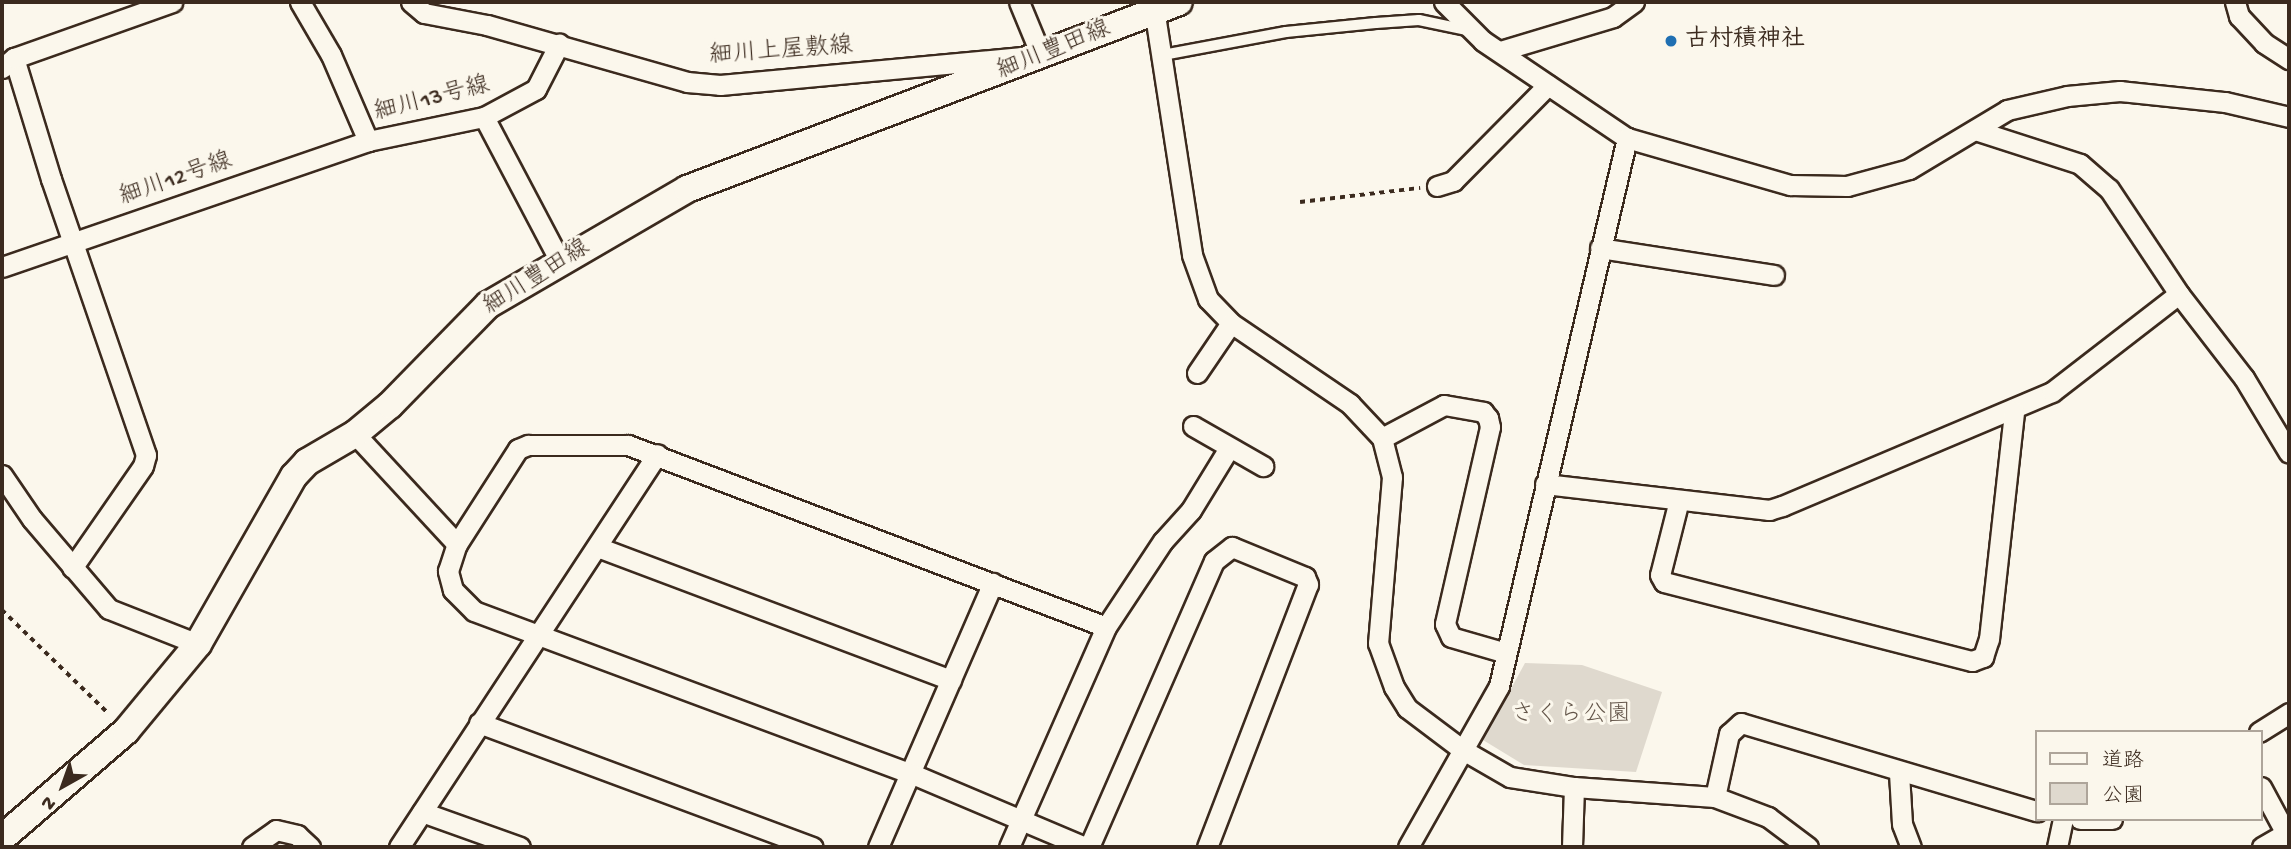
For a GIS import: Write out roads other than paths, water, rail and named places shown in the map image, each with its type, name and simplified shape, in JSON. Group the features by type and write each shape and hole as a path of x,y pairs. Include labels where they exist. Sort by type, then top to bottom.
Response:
{"main road":[{"name":"細川豊田線","path":"2,838 125,730 198,644 294,476 307,462 355,433 390,405 488,305 687,190 1169,4"}],"street":[{"path":"72,568 144,466 146,455 73,240 8,63 172,2"},
{"path":"300,2 331,55 368,141"},
{"name":"細川上屋敷線","path":"411,2 424,13 559,44 687,82 720,85 1041,55"},
{"path":"1019,2 1041,55"},
{"path":"1444,2 1474,32 1627,138 1790,185 1847,186 1909,169 2007,110 2067,96 2120,91 2225,102 2289,117"},
{"path":"1500,51 1612,17 1634,2"},
{"path":"2235,2 2247,25 2289,59"},
{"path":"1169,4 1163,55 1192,255 1208,299 1231,323 1350,404 1382,438 1392,490 1378,643 1394,687 1407,708 1463,750 1522,781 1715,797 1768,817 1808,847"},
{"name":"細川13号線","path":"368,141 484,117 536,89 559,44"},
{"path":"1437,186 1453,181 1548,85"},
{"path":"484,117 560,261"},
{"path":"1975,130 2080,164 2092,173 2129,212 2179,294 2244,378 2289,453"},
{"path":"1408,847 1495,696 1627,138"},
{"name":"細川12号線","path":"2,267 73,240 368,141"},
{"path":"1600,248 1774,275"},
{"path":"1545,484 1769,510 2014,411 2070,381 2179,294"},
{"path":"1197,373 1231,323"},
{"path":"1382,438 1444,405 1483,412 1488,418 1490,427 1445,624 1451,637 1506,653"},
{"path":"1679,500 1660,575 1664,582 1972,661 1983,657 1989,639 2014,411"},
{"path":"1193,426 1263,466"},
{"path":"355,433 457,544"},
{"path":"1106,627 628,445 535,445 518,449 457,544 448,571 453,590 474,611 912,774 1087,847 1213,561 1232,547 1306,577 1308,584 1207,847"},
{"path":"1009,847 1106,627 1163,541 1191,510 1229,448"},
{"path":"399,847 479,723 600,548 657,454"},
{"path":"2,475 72,568 109,610 198,644"},
{"path":"600,548 951,680"},
{"path":"878,847 993,583"},
{"path":"2262,730 2289,713"},
{"path":"479,723 813,847"},
{"path":"1715,797 1729,734 1741,723 1899,773 2036,811"},
{"path":"1899,773 1902,824 1911,847"},
{"path":"1573,847 1574,787"},
{"path":"2262,847 2287,836 2263,791"},
{"path":"422,812 520,847"},
{"path":"2057,847 2063,821"},
{"path":"253,847 276,830 297,835 310,847"}],"lane":[{"path":"1163,55 1286,32 1419,20 1474,32"}],"place":[{"name":"古村積神社","path":"1671,41"}],"park label":[{"name":"さくら公園","path":"1571,716"}]}
